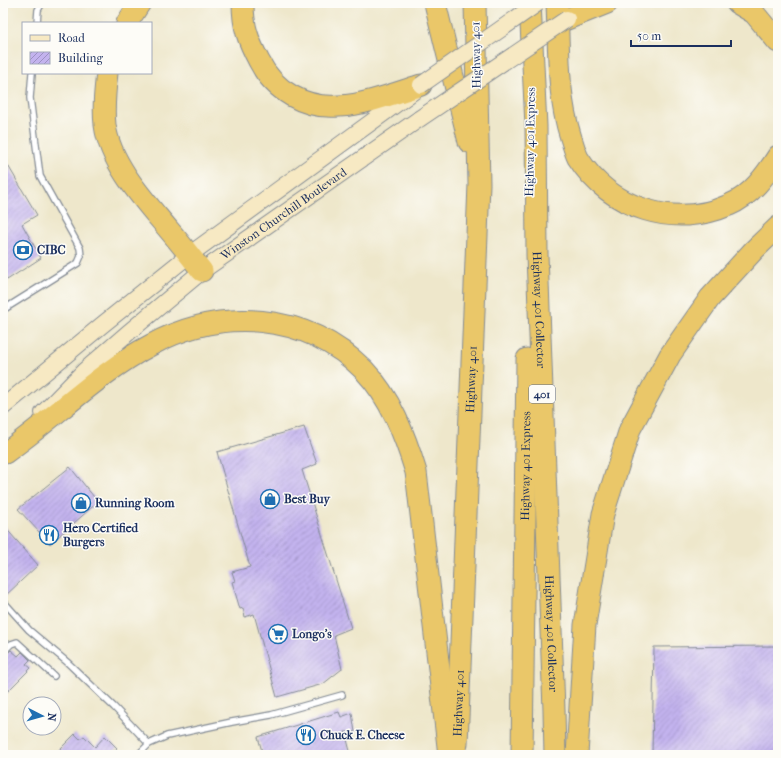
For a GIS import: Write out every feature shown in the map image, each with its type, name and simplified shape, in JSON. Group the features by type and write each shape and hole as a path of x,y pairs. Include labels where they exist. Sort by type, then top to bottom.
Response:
{"highway":[{"path":"128,22 140,3"},
{"path":"243,3 245,29 250,44 262,68 274,83 292,97 307,103 340,106 371,100 421,86"},
{"path":"435,3 479,184"},
{"name":"Highway 401","path":"456,755 479,184 475,3"},
{"name":"401","path":"530,3 531,32"},
{"path":"607,3 562,11 561,86 566,122 578,157 595,179 611,194 636,207 662,214 686,215 710,211 730,204 748,193 767,174 778,156"},
{"path":"737,3 754,13 778,42"},
{"name":"Highway 401 Express","path":"522,755 531,32"},
{"name":"Highway 401 Collector","path":"531,32 536,126 537,255 555,755"},
{"path":"107,74 104,97 105,126 112,149 125,174 196,263"},
{"path":"577,755 585,625 603,514 630,429 670,355 710,298 754,250 778,227"},
{"path":"4,454 31,435 129,357 167,337 193,327 221,321 237,320 267,322 282,325 312,335 340,350 364,371 384,396 392,409 407,444 416,472 449,755"}],"main road":[{"name":"Winston Churchill Boulevard","path":"4,454 84,371 129,332 196,263 421,86 538,3"},
{"name":"Winston Churchill Boulevard","path":"3,407 102,325 419,119 562,11 589,3"}],"lane":[{"path":"37,22 38,10 42,3"},
{"path":"4,307 78,263 81,256 80,248 40,176 30,98 32,74"},
{"path":"3,601 29,630 67,662 114,707 149,744"},
{"path":"3,652 11,644 17,642 54,676"},
{"path":"138,755 149,744 168,736 271,715 342,695"}],"building":[{"path":"3,157 37,215 22,224 41,258 7,280 3,273"},
{"path":"304,427 317,464 302,470 351,628 334,635 342,669 323,684 277,697 254,614 245,617 243,608 240,609 232,582 235,581 232,572 250,567 217,452"},
{"path":"70,467 98,502 50,544 18,509"},
{"path":"3,525 38,565 4,597 3,597"},
{"path":"778,646 778,755 652,755 654,647"},
{"path":"11,650 18,656 22,652 30,660 26,664 31,668 3,696 3,657"},
{"name":"Chuck E. Cheese","path":"339,712 341,717 352,713 355,732 345,732 351,755 263,755 258,737"},
{"path":"75,734 80,739 84,736 95,747 105,736 117,748 110,755 54,755"}],"place":[{"name":"CIBC","path":"23,250"},
{"name":"Best Buy","path":"270,499"},
{"name":"Running Room","path":"81,503"},
{"name":"Hero Certified Burgers","path":"49,535"},
{"name":"Longo's","path":"278,634"},
{"name":"Chuck E. Cheese","path":"306,735"}]}
